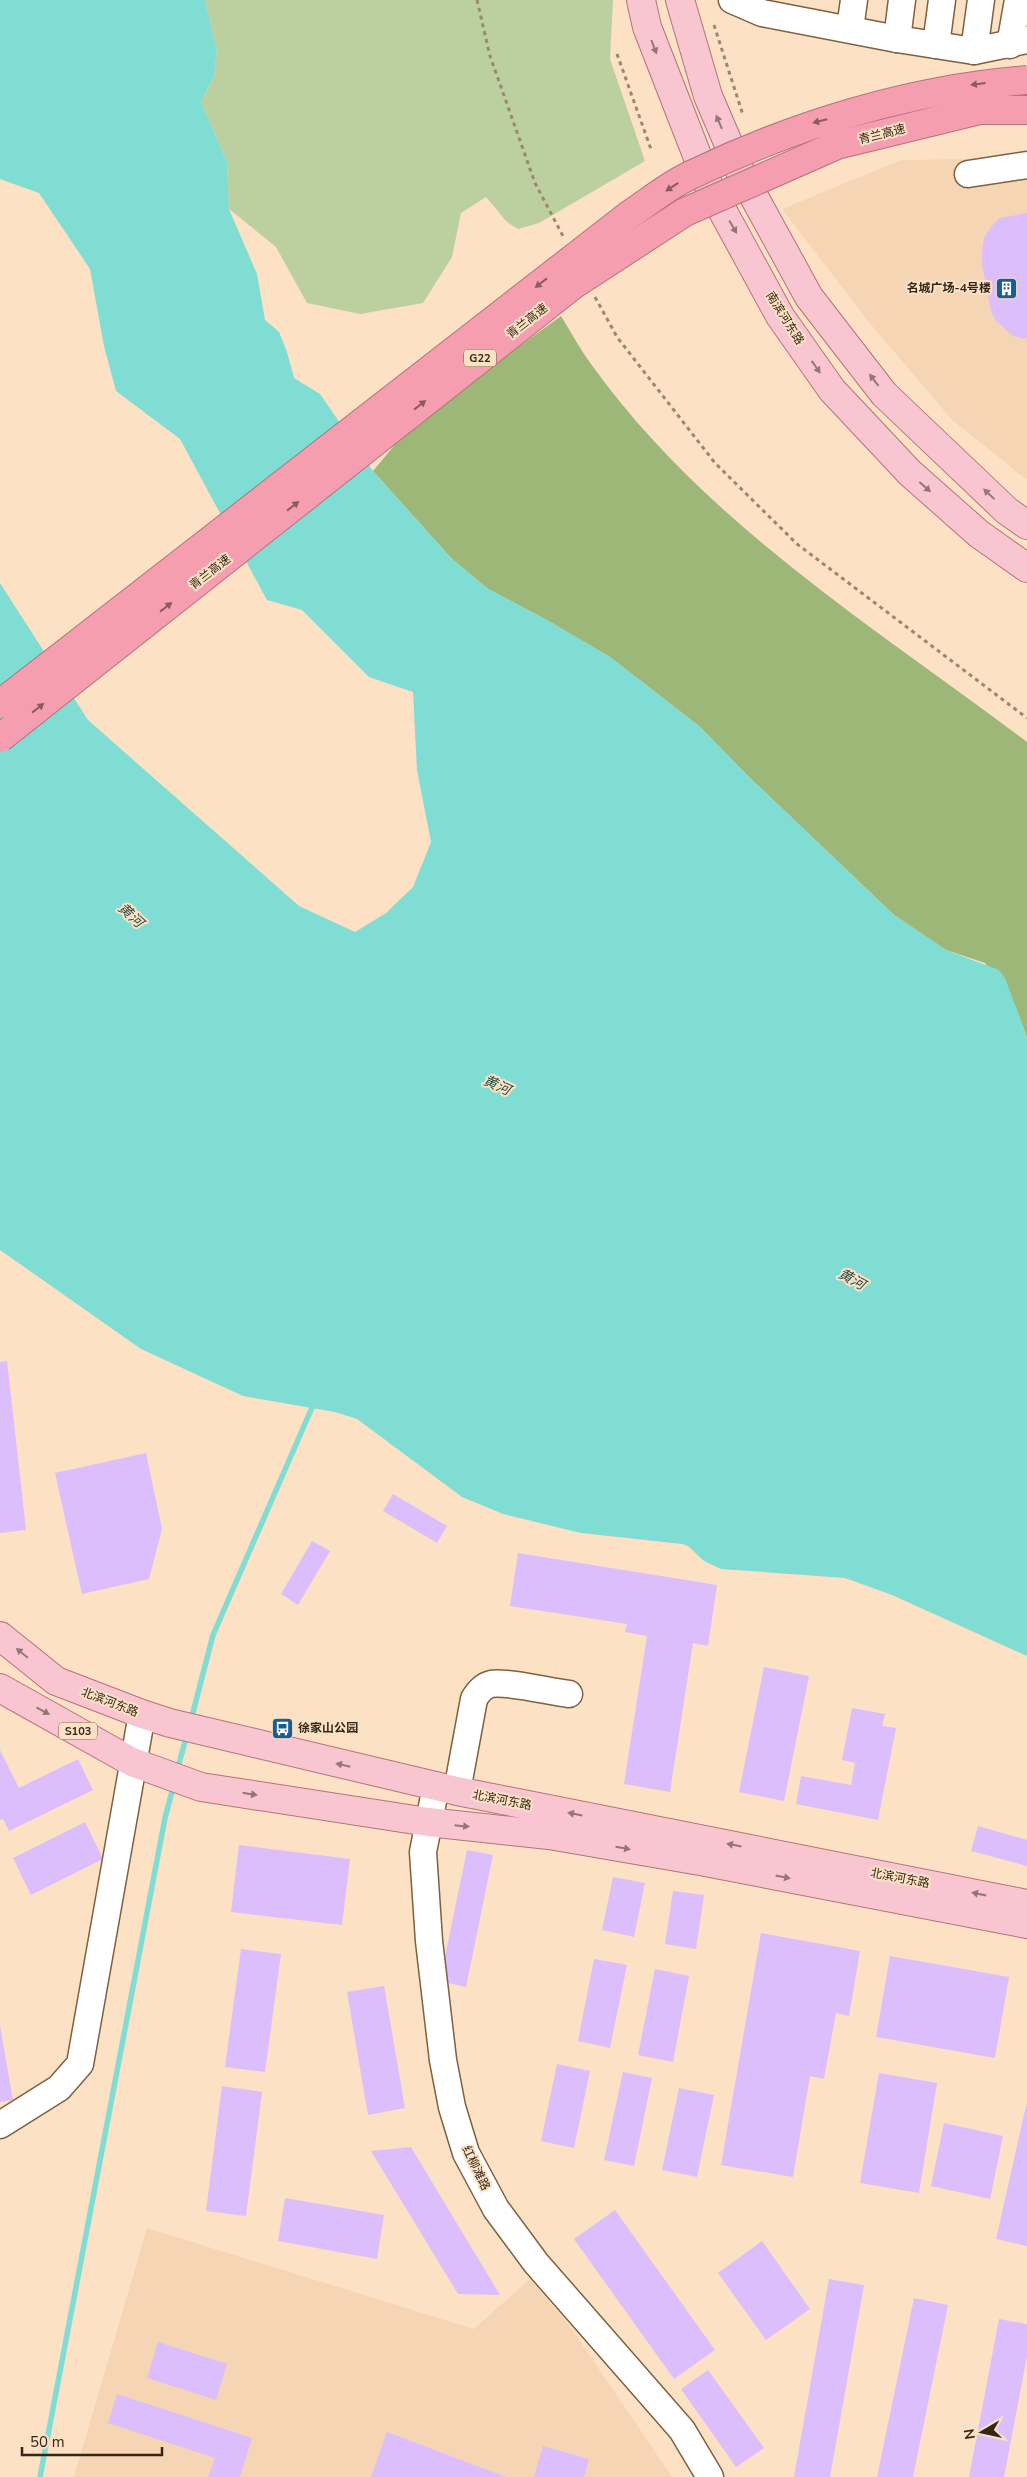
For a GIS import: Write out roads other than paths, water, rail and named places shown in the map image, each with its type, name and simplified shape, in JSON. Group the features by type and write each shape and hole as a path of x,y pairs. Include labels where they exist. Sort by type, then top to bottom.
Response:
{"highway":[{"name":"青兰高速","path":"0,704 629,214 691,174 806,125 975,84 1027,80"},
{"name":"青兰高速","path":"0,738 573,285 685,212 837,145 980,110 1027,110"}],"main road":[{"name":"南滨河东路","path":"641,0 647,28 709,186 780,316 832,390 910,473 979,534 1027,568"},
{"path":"680,0 708,96 741,173 809,297 884,394 1007,511 1027,525"},
{"name":"北滨河东路","path":"0,1636 56,1681 170,1723 446,1788 1027,1904"},
{"name":"北滨河东路","path":"0,1688 145,1767 202,1787 428,1822 549,1835 700,1861 1027,1924"}],"street":[{"path":"732,0 762,13 897,39 974,51 1019,42 1018,0"},
{"path":"850,29 854,0"},
{"path":"897,39 902,0"},
{"path":"936,45 942,0"},
{"path":"974,51 981,0"},
{"path":"968,174 1027,165"},
{"name":"红柳滩路","path":"569,1694 500,1684 485,1687 478,1692 474,1699 446,1788 428,1822 423,1852 429,1941 443,2060 452,2107 466,2153 496,2209 536,2263 682,2430 710,2477"},
{"path":"0,2125 60,2088 80,2064 145,1767 142,1714"}],"water":[{"name":"黄河","path":"0,0 205,0 217,52 214,76 201,102 227,162 229,209 257,274 265,320 279,332 294,378 320,394 373,471 451,558 488,589 545,619 610,657 699,726 749,777 894,915 946,950 999,970 1005,978 1027,1037 1027,1656 892,1595 845,1578 721,1569 704,1561 688,1546 682,1544 581,1533 503,1514 462,1497 357,1419 335,1412 243,1396 141,1349 0,1250 0,583 88,720 299,906 355,932 386,913 413,887 431,842 417,770 413,692 369,677 302,610 267,600 180,439 116,391 104,346 90,269 39,193 0,179"}],"waterway":[{"path":"191,1720 213,1635 314,1403"},
{"path":"177,1771 187,1734"},
{"path":"40,2477 165,1818 174,1784"}],"place":[{"name":"名城广场-4号楼","path":"1007,288"},
{"name":"徐家山公园","path":"282,1728"}]}
